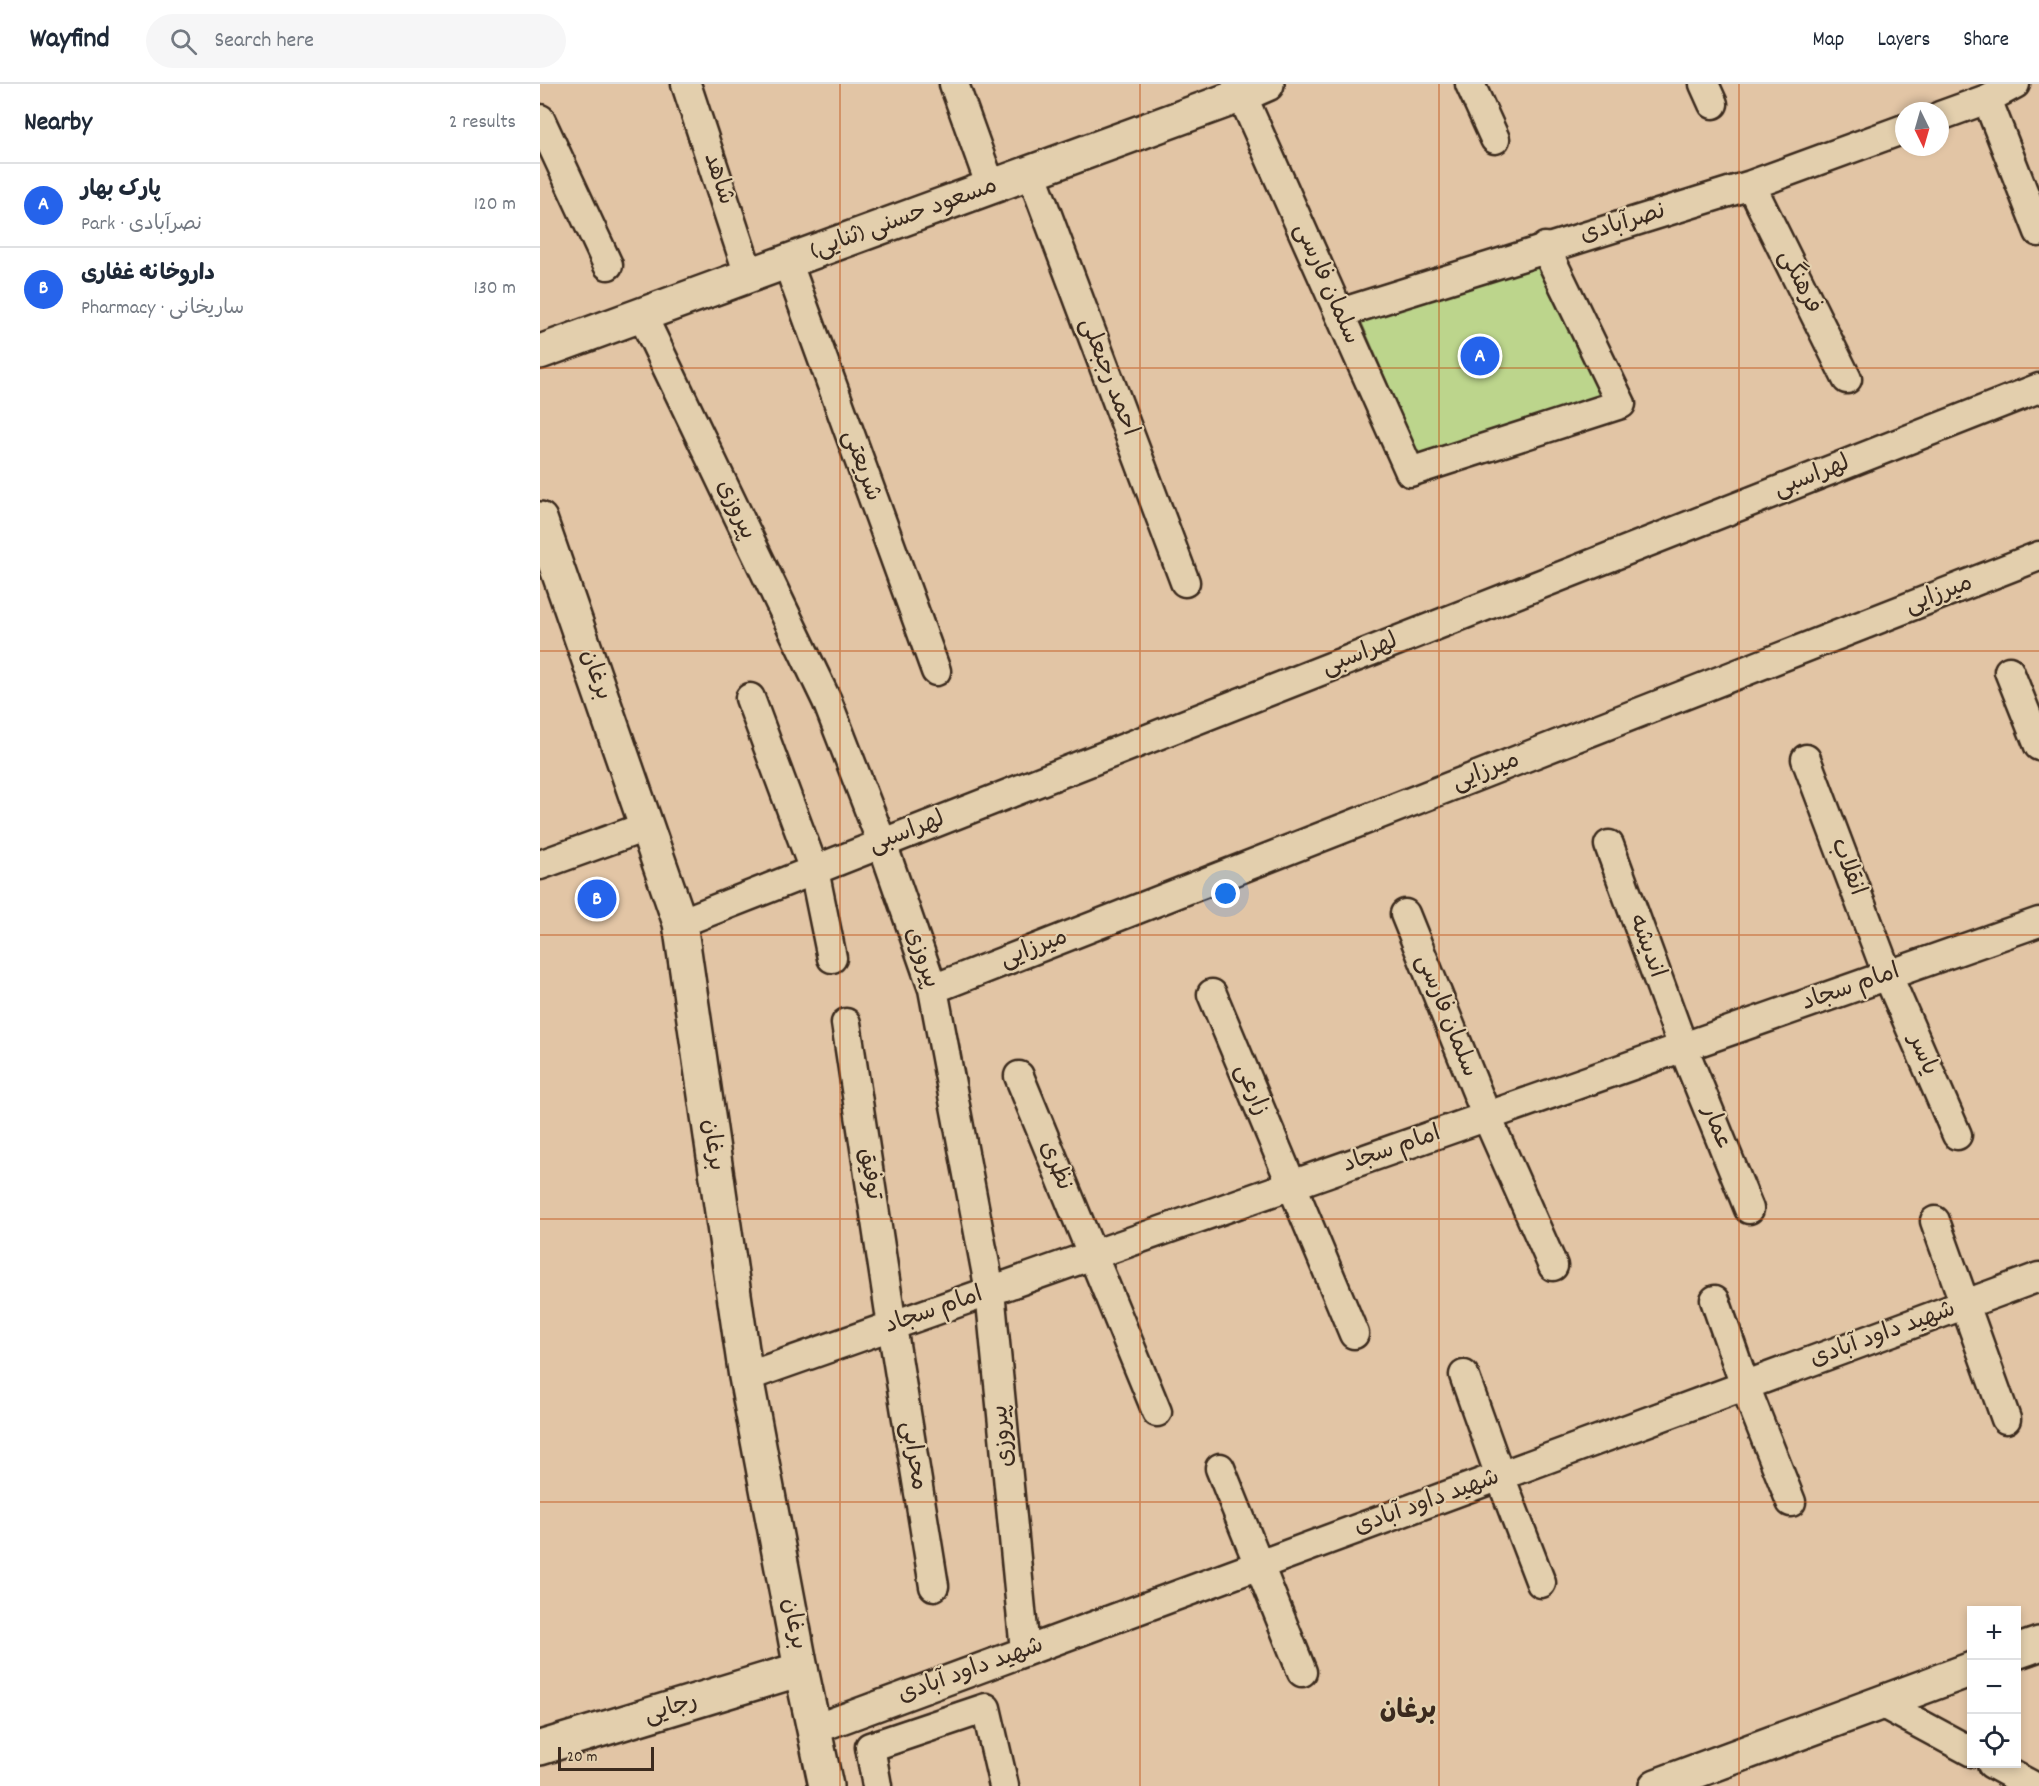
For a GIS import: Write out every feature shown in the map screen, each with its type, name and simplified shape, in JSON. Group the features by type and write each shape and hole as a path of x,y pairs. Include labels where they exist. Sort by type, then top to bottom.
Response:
{"main road":[{"name":"مسعود حسنی (ثنایی)","path":"540,352 991,187 1249,88"},
{"name":"برغان","path":"540,519 680,923 746,1377 801,1670 826,1786"},
{"path":"2021,1650 2039,1644"},
{"name":"رجایی","path":"540,1748 801,1670"},
{"path":"1656,1786 1967,1670"}],"street":[{"name":"شاهد","path":"686,84 749,275"},
{"path":"954,84 991,187"},
{"path":"1470,84 1495,139"},
{"path":"1949,113 1987,99 2015,84"},
{"name":"سلمان فارسی","path":"1249,88 1340,313 1410,472 1621,404 1545,247"},
{"path":"1987,99 2039,232"},
{"path":"540,119 608,265"},
{"name":"نصرآبادی","path":"1340,313 1545,247 1751,185 1895,132"},
{"name":"احمد رجبعلی","path":"1031,172 1185,582"},
{"name":"فرهنگی","path":"1751,185 1847,379"},
{"name":"شریعتی","path":"787,261 936,671"},
{"name":"پیروزی","path":"642,315 827,701 882,843 933,988 990,1291 1025,1651"},
{"name":"لهراسبی","path":"680,923 2039,388"},
{"name":"میرزایی","path":"933,988 2039,556"},
{"path":"2009,670 2039,746"},
{"path":"750,698 814,870 832,958"},
{"name":"انقلاب","path":"1806,759 1888,975"},
{"path":"540,865 648,826"},
{"name":"اندیشه","path":"1609,845 1683,1047"},
{"name":"سلمان فارسی","path":"1405,914 1486,1117 1553,1266"},
{"name":"امام سجاد","path":"746,1377 2039,922"},
{"name":"یاسر","path":"1888,975 1957,1135"},
{"name":"زارعی","path":"1212,994 1354,1334"},
{"name":"توفیق","path":"846,1023 892,1326"},
{"name":"عمار","path":"1683,1047 1749,1209"},
{"name":"نظری","path":"1019,1076 1156,1412"},
{"path":"1935,1221 2006,1419"},
{"name":"شهید داود آبادی","path":"815,1729 2039,1277"},
{"path":"1715,1300 1745,1386 1791,1502"},
{"name":"محرابی","path":"892,1326 934,1586"},
{"path":"1464,1375 1541,1583"},
{"path":"1220,1468 1302,1672"},
{"path":"1881,1702 1967,1750"},
{"path":"877,1786 870,1747 986,1708 1004,1786"},
{"path":"1999,1768 2033,1786"}],"green space":[{"path":"1539,265 1603,394 1419,456 1360,319"}],"place":[{"name":"پارک‌ بهار","path":"1480,356"},
{"name":"داروخانه غفاری","path":"597,899"}],"district":[{"name":"برغان","path":"1408,1711"}]}
